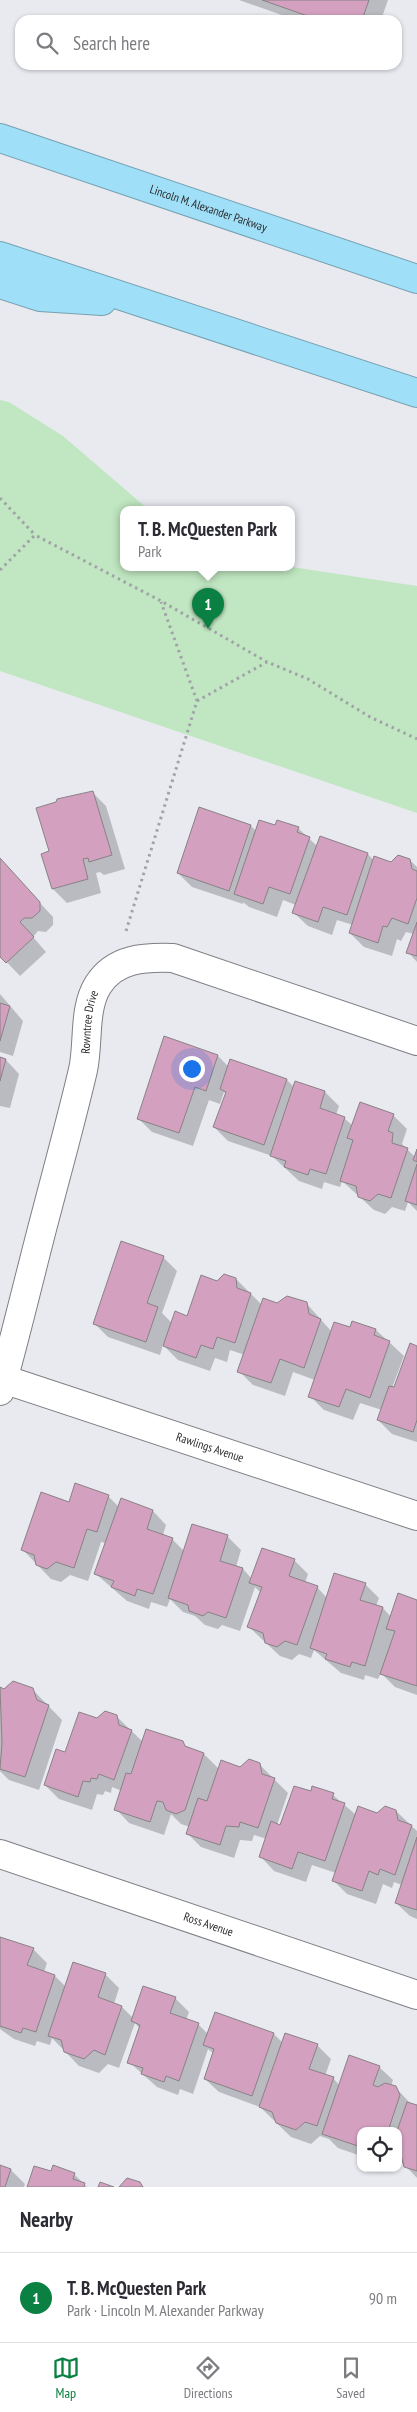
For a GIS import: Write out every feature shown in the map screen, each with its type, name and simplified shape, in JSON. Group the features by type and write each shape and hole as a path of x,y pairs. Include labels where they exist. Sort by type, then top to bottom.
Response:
{"highway":[{"name":"Lincoln M. Alexander Parkway","path":"0,138 417,279"},
{"path":"0,256 417,393"},
{"path":"0,284 40,297 144,304"}],"street":[{"name":"Rowntree Drive","path":"2,1385 83,1068 89,1012 94,993 99,983 115,968 132,960 150,957 173,958 417,1041"},
{"name":"Rawlings Avenue","path":"2,1385 417,1516"},
{"name":"Ross Avenue","path":"0,1854 417,1995"}],"path":[{"path":"0,498 35,535 161,601 267,662 308,679 370,717 417,739"},
{"path":"0,570 35,535"},
{"path":"115,968 197,701 161,601"},
{"path":"197,701 267,662"}],"green space":[{"path":"0,400 9,402 63,436 144,506 120,506 120,571 295,571 295,567 417,586 417,813 0,671"}],"building":[{"path":"262,0 369,0 364,15 305,15"},
{"path":"93,791 112,855 89,862 88,858 83,859 88,879 52,889 41,854 49,851 36,808 56,802 57,799"},
{"path":"199,807 251,825 229,891 177,873"},
{"path":"259,820 275,825 277,820 299,827 297,832 310,837 290,894 269,887 263,904 234,894"},
{"path":"320,836 368,853 347,915 323,907 318,922 292,913"},
{"path":"398,855 410,859 412,869 417,871 417,898 408,924 392,918 387,927 383,926 378,943 349,933 374,856 391,862"},
{"path":"0,858 40,902 40,911 32,918 24,918 20,922 34,937 6,963 0,957"},
{"path":"417,922 417,956 406,953"},
{"path":"0,1003 10,1006 0,1041"},
{"path":"164,1036 218,1055 206,1091 195,1087 179,1133 137,1119"},
{"path":"0,1057 6,1059 0,1081"},
{"path":"230,1059 287,1079 264,1145 213,1127 226,1092 220,1089"},
{"path":"295,1081 325,1091 320,1108 345,1117 326,1174 310,1169 308,1175 284,1167 286,1161 270,1156"},
{"path":"360,1102 394,1114 388,1131 393,1133 392,1143 408,1148 391,1198 378,1194 370,1201 358,1197 356,1186 340,1181 353,1140 347,1138"},
{"path":"417,1149 417,1162 413,1160"},
{"path":"417,1164 417,1205 405,1201"},
{"path":"121,1241 164,1256 147,1303 158,1307 146,1342 93,1324"},
{"path":"224,1274 236,1278 237,1288 251,1293 235,1343 217,1337 213,1349 201,1345 196,1358 163,1346 175,1311 187,1316 201,1275 217,1281"},
{"path":"287,1296 307,1302 309,1314 321,1319 304,1368 280,1359 271,1383 237,1372 263,1298 277,1303"},
{"path":"352,1321 376,1329 374,1335 390,1341 370,1398 346,1389 339,1407 308,1397 334,1322 350,1327"},
{"path":"410,1343 417,1346 417,1420 413,1432 377,1420 389,1386 394,1387"},
{"path":"75,1483 109,1495 97,1532 87,1529 74,1568 56,1562 47,1569 36,1565 34,1555 21,1550 41,1492 69,1502"},
{"path":"121,1498 153,1510 147,1529 173,1538 153,1594 137,1589 135,1596 111,1587 114,1581 94,1574"},
{"path":"192,1524 228,1535 220,1561 243,1568 226,1618 208,1612 203,1616 189,1611 188,1605 168,1598"},
{"path":"262,1548 295,1559 289,1576 318,1586 297,1645 285,1641 277,1647 265,1643 263,1633 247,1627 262,1587 249,1583"},
{"path":"334,1573 366,1583 360,1600 383,1607 365,1666 352,1662 350,1667 325,1659 327,1654 310,1648"},
{"path":"398,1593 417,1600 417,1686 380,1674 395,1631 386,1629"},
{"path":"13,1681 33,1688 37,1700 49,1705 25,1777 0,1769 2,1743 0,1687 4,1689"},
{"path":"105,1711 117,1715 119,1725 132,1730 114,1780 99,1774 97,1779 91,1778 90,1782 83,1781 78,1797 44,1785 56,1749 65,1752 79,1712 97,1718"},
{"path":"146,1729 183,1741 185,1746 204,1753 185,1810 176,1814 166,1810 163,1802 157,1801 150,1822 114,1810 126,1773 131,1774"},
{"path":"249,1759 260,1763 262,1774 275,1778 258,1828 240,1822 239,1827 226,1826 220,1845 186,1834 198,1798 207,1801 221,1760 240,1767"},
{"path":"294,1786 311,1791 312,1786 334,1793 332,1799 345,1803 325,1861 298,1852 292,1869 259,1857 271,1821 280,1825"},
{"path":"358,1806 377,1813 385,1806 396,1810 398,1820 412,1825 395,1875 380,1869 378,1875 369,1871 362,1891 332,1881"},
{"path":"417,1837 417,1910 395,1903"},
{"path":"0,1937 34,1948 27,1965 55,1975 36,2032 23,2028 21,2033 0,2026"},
{"path":"73,1962 106,1973 98,1997 122,2006 105,2055 94,2050 84,2059 64,2052 61,2040 48,2036"},
{"path":"143,1986 176,1997 170,2013 199,2023 179,2081 166,2076 164,2082 141,2074 143,2068 127,2063 140,2025 131,2021"},
{"path":"215,2012 274,2033 252,2096 204,2079 214,2049 203,2045"},
{"path":"285,2033 318,2044 309,2069 334,2077 317,2126 305,2122 296,2130 276,2123 272,2112 259,2107"},
{"path":"349,2055 380,2066 373,2085 378,2087 385,2083 396,2086 400,2095 389,2127 357,2127 357,2146 322,2134"},
{"path":"407,2102 417,2105 417,2171 404,2167 402,2159 402,2127 398,2127"},
{"path":"0,2165 11,2169 5,2187 0,2187"},
{"path":"53,2165 75,2173 73,2179 85,2183 84,2187 27,2187 34,2166 51,2171"},
{"path":"127,2178 140,2182 143,2187 119,2187"},
{"path":"100,2182 114,2187 98,2187"}],"place":[{"name":"T. B. McQuesten Park","path":"208,629"}]}
